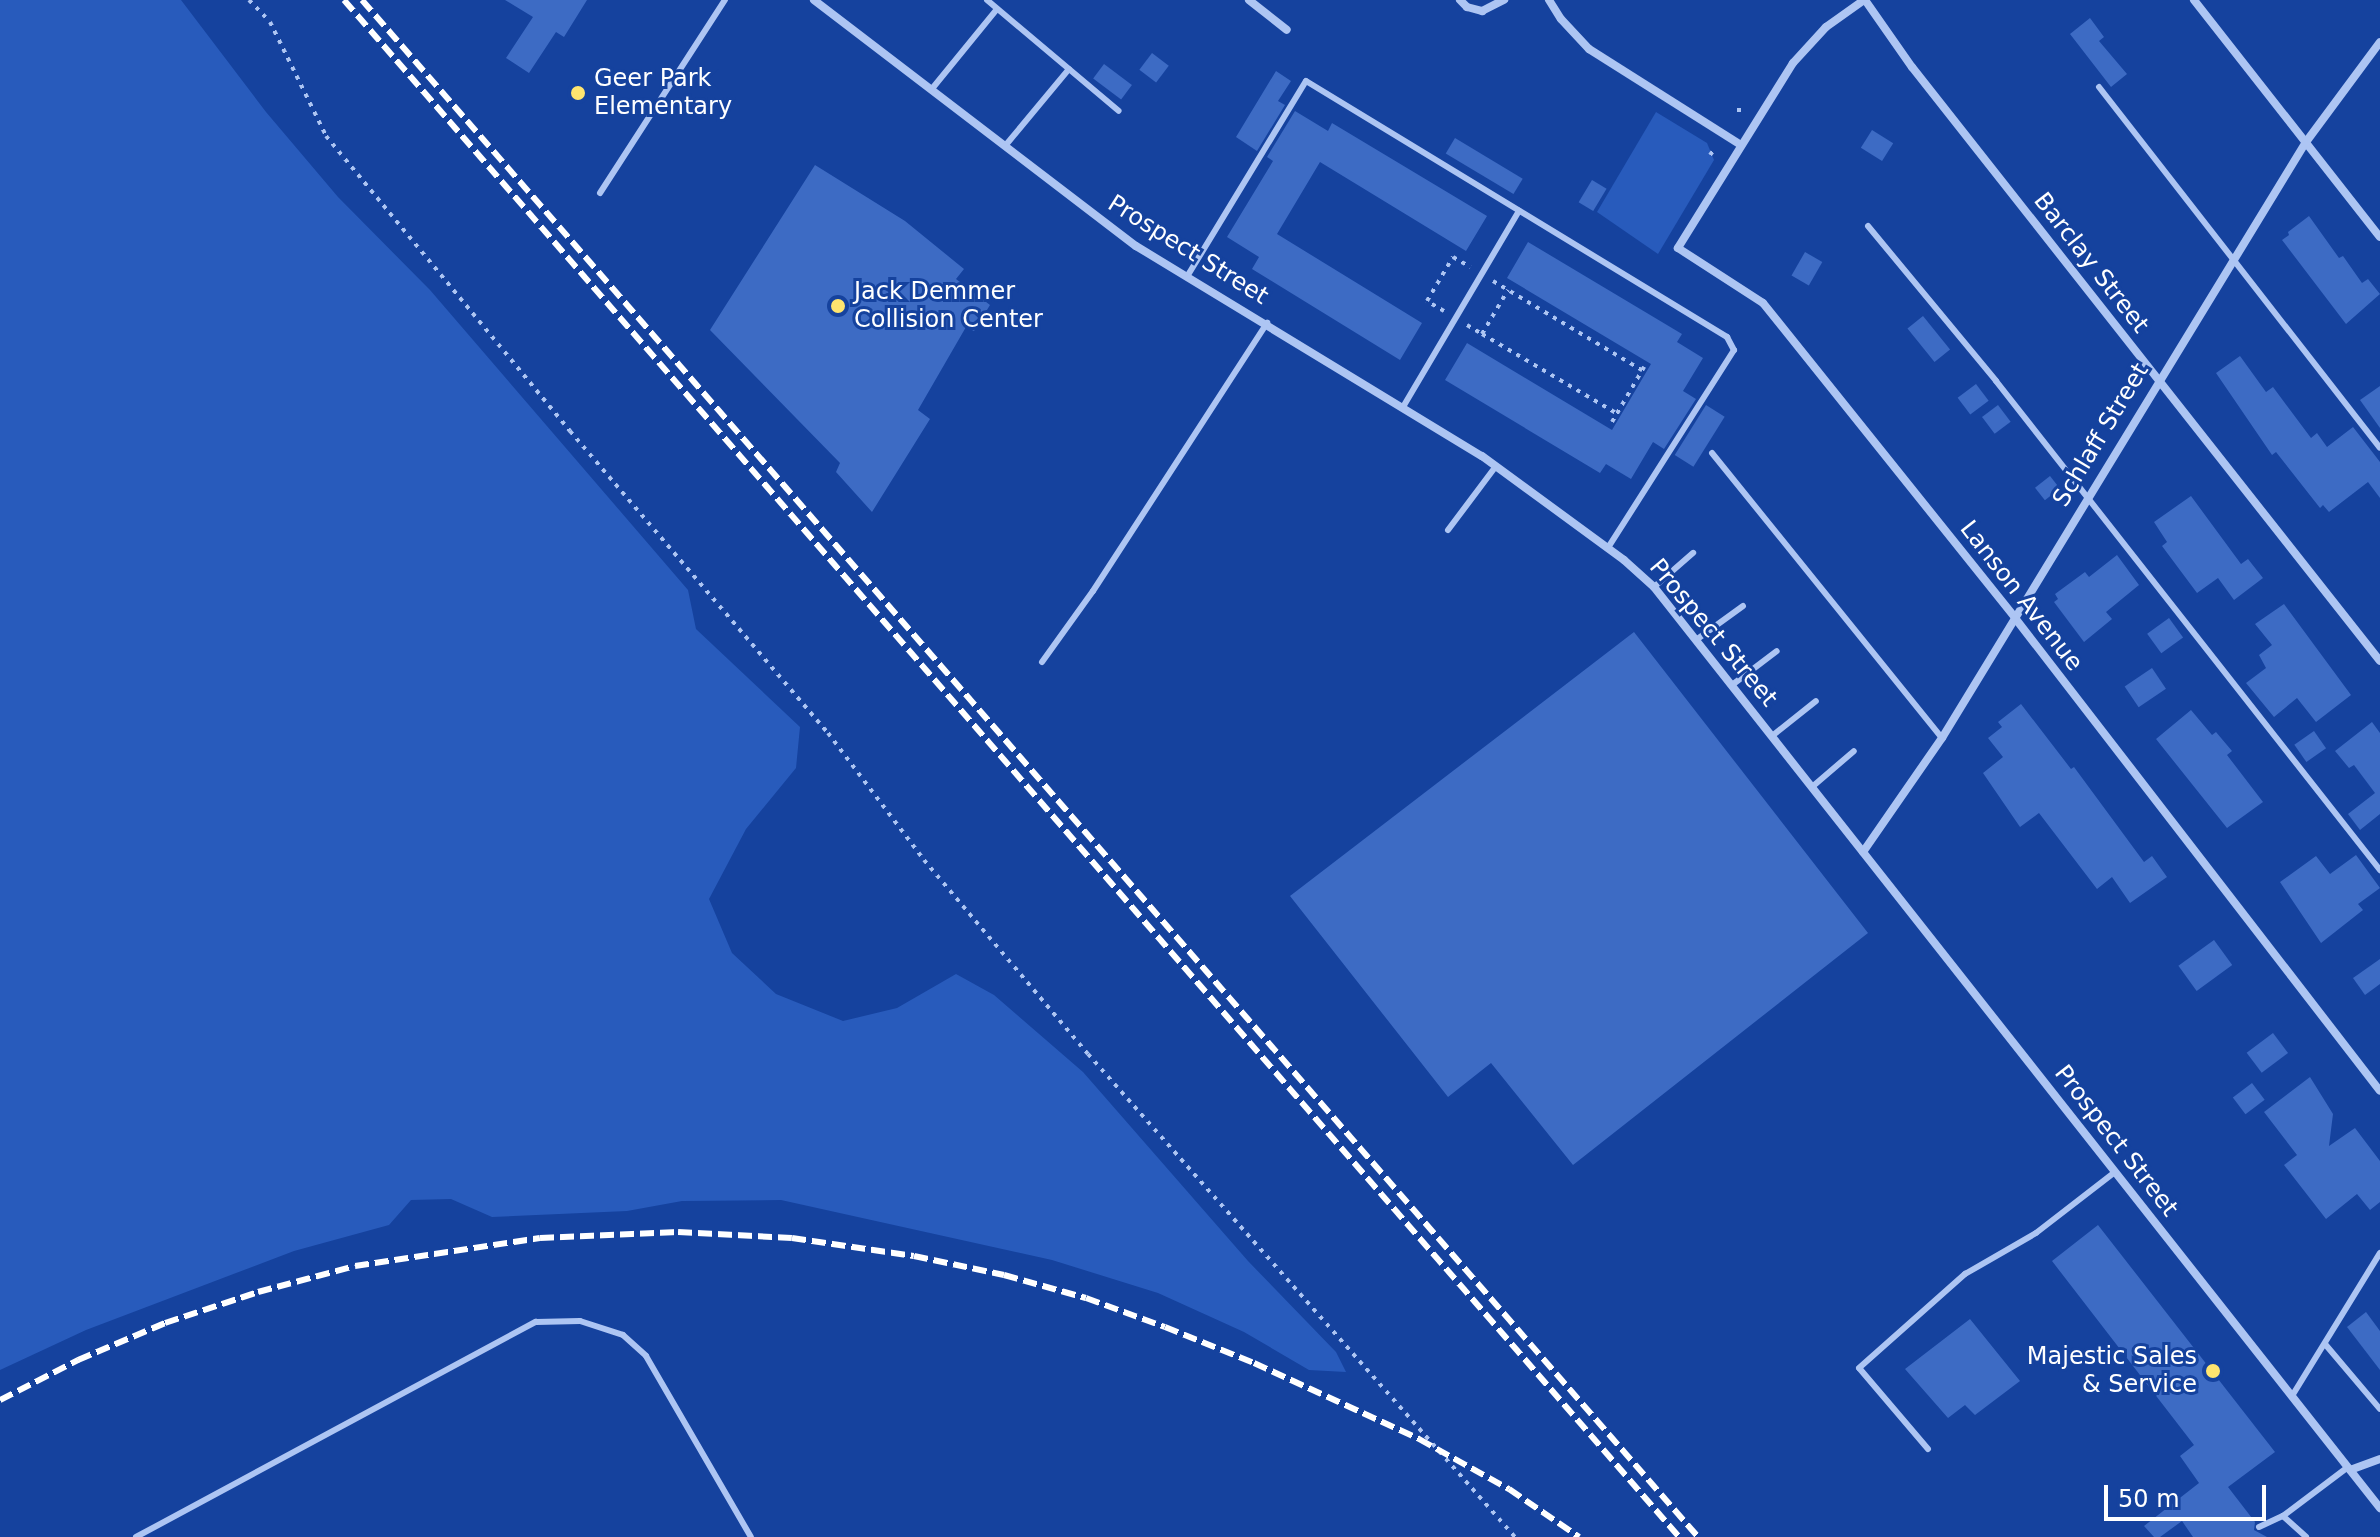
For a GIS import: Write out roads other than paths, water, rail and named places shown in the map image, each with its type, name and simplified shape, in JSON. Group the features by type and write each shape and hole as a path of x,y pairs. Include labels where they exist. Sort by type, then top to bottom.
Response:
{"street":[{"name":"Prospect Street","path":"814,0 1136,246 1267,323 1496,466 1608,548 1654,587 2380,1508"},
{"path":"1249,0 1287,30"},
{"path":"1460,0 1467,7 1482,11 1504,0"},
{"path":"1549,0 1567,27 1589,49 1741,145"},
{"name":"Lanson Avenue","path":"1865,0 1811,40 1741,145 1678,248 1763,303 2015,618 2380,1091"},
{"name":"Barclay Street","path":"1865,0 1912,67 2380,661"},
{"path":"2194,0 2380,237"},
{"name":"Schlaff Street","path":"1863,852 1942,738 2157,380 2306,142 2380,42"},
{"path":"2349,1468 2380,1459"}],"lane":[{"path":"600,193 725,0"},
{"path":"987,0 1119,111"},
{"path":"931,90 997,9"},
{"path":"1005,146 1069,69"},
{"path":"1188,275 1306,81 1727,337 1734,350 1608,548"},
{"path":"2099,87 2380,448"},
{"path":"1403,407 1519,211"},
{"path":"1868,226 2380,870"},
{"path":"1042,662 1093,591 1267,323"},
{"path":"1712,453 1942,738"},
{"path":"1448,530 1496,466"},
{"path":"1654,587 1693,553"},
{"path":"1696,640 1743,606"},
{"path":"1732,685 1777,651"},
{"path":"1772,736 1816,701"},
{"path":"1812,787 1854,751"},
{"path":"1928,1449 1859,1368 1965,1274 2036,1233 2115,1172"},
{"path":"2291,1396 2379,1256"},
{"path":"136,1537 536,1322 580,1321 623,1335 646,1356 751,1537"},
{"path":"2325,1344 2380,1409"},
{"path":"2259,1527 2283,1516 2349,1468"},
{"path":"2283,1516 2306,1537"}],"railway":[{"path":"344,0 1679,1537"},
{"path":"362,0 1698,1537"},
{"path":"0,1400 78,1360 165,1323 258,1292 355,1266 540,1238 678,1232 792,1238 914,1256 1004,1275 1086,1298 1165,1327 1254,1363 1419,1439 1509,1489 1579,1537"}],"place":[{"name":"Geer Park Elementary","path":"578,93"},
{"name":"Jack Demmer Collision Center","path":"838,306"},
{"name":"Majestic Sales & Service","path":"2213,1371"}]}
